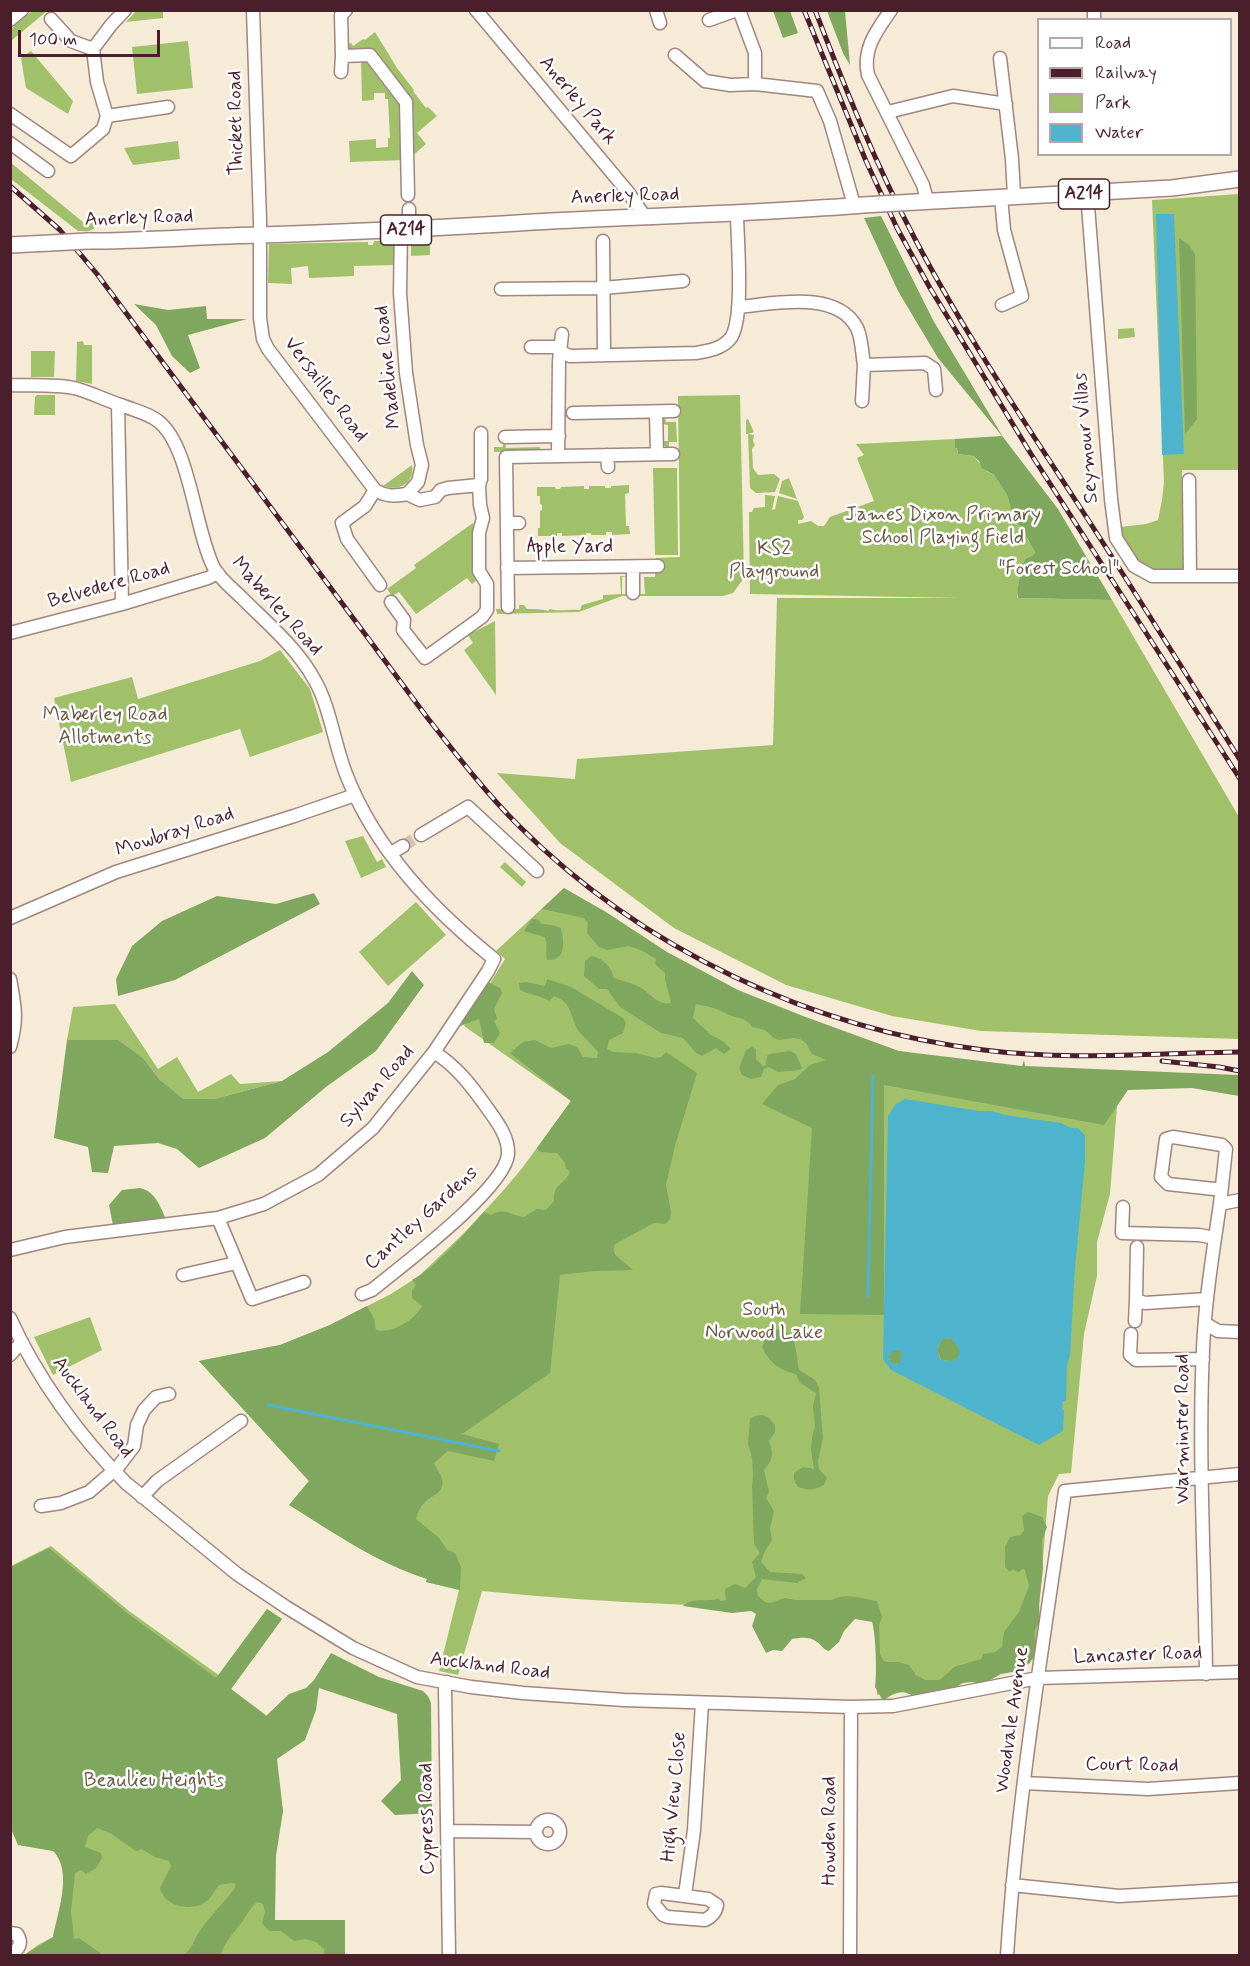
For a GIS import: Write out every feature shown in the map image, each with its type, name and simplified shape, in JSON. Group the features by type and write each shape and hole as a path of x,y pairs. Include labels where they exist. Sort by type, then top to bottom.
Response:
{"main road":[{"name":"Anerley Road","path":"10,245 645,218 1007,196 1087,194 1180,187 1239,179"}],"street":[{"path":"10,20 22,10"},
{"path":"10,114 71,156 103,129 107,116 96,82 93,50 125,10"},
{"name":"Thicket Road","path":"253,10 259,235"},
{"path":"341,72 341,15 346,10"},
{"name":"Anerley Park","path":"477,10 628,192 645,218"},
{"path":"710,20 738,10 755,53 755,84"},
{"path":"891,10 874,34 866,56 866,65 868,75 923,184 922,201"},
{"path":"51,20 71,41 93,50"},
{"path":"342,56 370,55 406,102 408,195"},
{"path":"675,55 705,81 818,91 858,205"},
{"path":"1000,58 1006,104 1007,196 1004,230 1022,296 1002,305"},
{"path":"888,112 953,96 1006,104"},
{"path":"107,116 168,107"},
{"path":"10,143 48,171"},
{"name":"Seymour Villas","path":"1087,194 1116,538 1134,566 1152,576 1239,577"},
{"name":"Madeline Road","path":"407,494 418,482 422,465 406,373 400,293 408,209"},
{"path":"531,347 555,347 570,356 708,351 729,340 735,326 738,306 737,213"},
{"name":"Versailles Road","path":"259,235 260,318 268,349 375,489"},
{"path":"603,241 604,354"},
{"path":"501,290 603,288 683,281"},
{"path":"738,306 812,301 836,309 852,321 858,331 864,365 862,401"},
{"path":"558,456 562,334"},
{"path":"864,365 926,363 934,369 936,390"},
{"name":"Maberley Road","path":"10,386 72,388 158,421 166,428 174,441 188,479 211,561 218,573 288,645 314,679 323,699 340,757 355,795 391,853 421,893 494,959"},
{"path":"117,404 122,604"},
{"path":"573,412 674,411"},
{"path":"656,412 657,454"},
{"path":"391,602 404,620 403,630 425,658 482,617 487,610 486,584 479,571 479,533 483,518 479,485 481,433"},
{"path":"505,437 559,436"},
{"name":"Apple Yard","path":"508,607 507,567 513,523 506,457 558,456 608,461 674,454"},
{"path":"1189,480 1190,576"},
{"path":"380,585 347,539 342,523 365,506 375,489 383,495 407,494 420,500 435,497 441,490 448,488 479,485"},
{"name":"Apple Yard","path":"507,567 658,566"},
{"name":"Apple Yard","path":"633,567 633,593"},
{"name":"Belvedere Road","path":"10,633 122,604 218,573"},
{"name":"Mowbray Road","path":"10,918 116,872 355,795"},
{"path":"421,835 468,807 521,865 537,871"},
{"path":"391,853 403,846"},
{"name":"Sylvan Road","path":"10,1250 65,1237 218,1218 264,1204 318,1175 370,1131 434,1052 494,959"},
{"path":"10,979 16,1015 10,1047"},
{"name":"Cantley Gardens","path":"362,1294 372,1290 464,1213 498,1177 508,1156 505,1139 496,1122 459,1071 434,1052"},
{"name":"Warminster Road","path":"1206,1674 1202,1476 1203,1359 1207,1299 1226,1149 1222,1145 1173,1137 1166,1139 1161,1177 1167,1184 1221,1188"},
{"path":"1220,1204 1239,1200"},
{"path":"1124,1208 1122,1233 1199,1235 1215,1238"},
{"path":"218,1218 252,1299 304,1282"},
{"path":"1135,1321 1137,1247"},
{"path":"183,1275 236,1263"},
{"path":"1137,1300 1145,1303 1207,1299"},
{"name":"Auckland Road","path":"10,1318 49,1388 113,1470 141,1497 237,1574 286,1607 353,1648 406,1673 431,1680 523,1693 624,1700 851,1707 893,1706 1038,1678"},
{"path":"1206,1324 1218,1331 1239,1332"},
{"path":"1131,1334 1131,1355 1136,1360 1203,1359"},
{"path":"10,1354 22,1342"},
{"path":"41,1506 61,1503 89,1492 130,1454 134,1446 137,1425 144,1410 156,1397 169,1394"},
{"path":"141,1497 157,1481 241,1421"},
{"path":"1202,1476 1239,1474"},
{"name":"Woodvale Avenue","path":"1007,1956 1012,1885 1024,1783 1065,1491 1202,1476"},
{"name":"Lancaster Road","path":"1038,1678 1239,1672"},
{"name":"Cypress Road","path":"447,1682 445,1688 449,1956"},
{"name":"High View Close","path":"685,1895 694,1830 702,1703"},
{"name":"Howden Road","path":"850,1956 851,1707"},
{"name":"Court Road","path":"1024,1783 1148,1789 1239,1784"},
{"path":"448,1831 536,1832"},
{"path":"1012,1885 1119,1896 1239,1889"},
{"path":"656,1894 685,1895 714,1902 717,1909 709,1918 699,1921 668,1917 663,1915 654,1904 656,1894"},
{"path":"10,1933 17,1934 21,1944 10,1954"}],"green space":[{"path":"33,10 47,11 11,41 11,29"},
{"path":"137,10 163,11 163,18 126,22"},
{"path":"773,11 790,11 798,33 783,38"},
{"path":"827,11 845,11 850,65 843,53"},
{"path":"375,32 413,91 426,108 428,107 437,116 417,133 426,144 410,158 408,102 375,56 350,54 343,45 351,43 353,46"},
{"path":"188,41 193,88 137,94 132,47"},
{"path":"31,51 73,101 68,114 26,88 21,58"},
{"path":"361,58 371,59 404,103 405,160 350,162 349,141 376,139 376,148 388,147 388,138 390,138 388,99 385,99 385,93 374,93 374,100 362,101"},
{"path":"178,141 180,159 133,165 124,148"},
{"path":"10,162 84,223 95,218 95,227 89,231 78,231 11,179"},
{"path":"1239,194 1239,470 1182,470 1183,570 1152,569 1141,565 1121,541 1120,527 1158,520 1164,482 1152,200"},
{"name":"\"Forest School\"","path":"881,216 933,320 1003,437 1058,509 1112,600 1018,598 1018,585 1023,563 1035,552 1014,520 1007,495 994,475 982,468 973,456 958,454 955,448 955,439 1002,436 938,358 898,291 864,218"},
{"path":"411,234 430,234 430,255 411,256"},
{"path":"1179,238 1189,245 1195,254 1197,419 1185,434"},
{"path":"374,241 394,241 394,265 354,266 354,276 309,278 308,266 291,268 292,284 268,283 269,244 368,242 368,245 373,245"},
{"path":"134,304 168,310 206,306 207,319 247,319 188,335 200,368 190,373 172,356 156,325"},
{"path":"1134,328 1135,337 1118,339 1118,329"},
{"path":"83,341 84,345 92,345 92,384 76,381 77,342"},
{"path":"31,351 55,351 54,377 31,377"},
{"path":"37,395 55,395 55,415 34,415"},
{"path":"740,395 744,578 733,593 723,596 622,596 579,612 497,614 496,609 519,609 519,605 524,605 527,609 548,611 550,609 580,610 582,605 603,599 603,595 621,594 620,576 629,577 622,577 622,594 645,594 644,577 655,577 656,558 680,557 678,396"},
{"path":"665,416 666,422 676,422 677,442 669,442 669,449 661,441 668,441 668,425 662,424 662,419 660,419"},
{"path":"748,419 754,432 746,434 746,420"},
{"path":"748,434 754,435 753,468 758,475 774,474 780,479 775,492 756,493 750,488"},
{"path":"955,439 958,454 973,456 988,472 994,475 1007,495 1014,520 1035,552 1025,559 1020,571 1017,598 1112,600 1239,817 1239,1039 981,1031 892,1016 786,985 674,928 560,843 497,773 575,779 577,759 773,745 777,598 959,598 750,594 749,512 752,512 754,508 765,507 765,495 775,496 772,510 775,509 778,496 798,501 804,517 798,520 798,524 811,521 818,526 824,526 830,517 874,501 857,458 864,455 856,444"},
{"path":"503,441 505,441 506,448 540,447 540,451 494,452 494,447 503,447"},
{"path":"412,465 411,477 405,484 395,488 383,486"},
{"path":"653,468 677,468 678,555 655,555"},
{"path":"789,478 797,499 779,493 782,481"},
{"path":"629,485 629,493 625,494 626,526 629,526 630,534 612,535 612,532 606,532 606,535 586,533 586,535 562,536 562,533 557,533 557,536 538,536 542,505 540,496 537,496 537,487 560,489 561,487 584,486 584,489 589,489 589,486 611,488 611,486"},
{"path":"473,523 473,571 476,581 472,584 467,578 416,614 399,592 392,596 387,589 416,568 414,565"},
{"path":"495,621 496,695 464,650 473,643 468,635"},
{"name":"Maberley Road Allotments","path":"280,650 310,689 323,732 250,757 240,729 71,782 54,698 132,677 138,699 260,661"},
{"path":"363,836 377,862 382,859 386,867 361,878 345,841"},
{"path":"505,862 526,882 522,887 500,867"},
{"name":"South Norwood Lake","path":"564,888 708,990 830,1044 1036,1076 1119,1081 1110,1194 1097,1242 1097,1276 1084,1334 1071,1473 1059,1474 1048,1496 1035,1659 877,1695 876,1609 679,1604 482,1591 458,1675 439,1671 459,1590 426,1582 427,1579 356,1546 289,1505 309,1481 199,1361 280,1345 330,1325 391,1294 419,1276 463,1234 523,1167 571,1101 464,1026 505,959 496,951"},
{"path":"564,888 667,952 738,990 899,1051 1022,1066 1024,1060 1025,1066 1237,1075 1239,1076 1239,1096 1192,1088 1128,1090 1104,1125 884,1085 884,1315 800,1314 812,1128 762,1104 778,1085 795,1079 810,1065 826,1060 812,1054 806,1043 800,1039 779,1040 765,1030 752,1027 743,1019 696,1004 693,1018 731,1049 724,1054 716,1048 702,1056 696,1053 683,1038 661,1033 620,1007 607,989 599,989 584,976 585,961 591,956 606,963 614,978 642,988 661,1002 671,1003 665,973 655,964 656,959 643,951 629,946 607,950 599,947 587,933 588,923 584,918 542,909"},
{"path":"314,893 320,904 175,980 118,996 116,979 132,946 162,921 217,896 276,904"},
{"path":"416,902 446,935 388,986 359,952"},
{"path":"532,919 537,919 542,924 561,928 563,950 558,957 547,960 545,937 524,931"},
{"path":"412,971 424,985 376,1051 326,1087 265,1138 199,1168 177,1149 158,1143 114,1146 108,1173 92,1172 88,1147 54,1138 67,1040 118,1040 144,1059 159,1079 183,1099 214,1099 282,1081 328,1052 388,1003"},
{"path":"547,979 571,987 623,1018 626,1023 623,1033 609,1040 607,1049 613,1052 637,1053 655,1058 661,1057 666,1052 697,1073 666,1185 671,1212 670,1220 665,1224 654,1223 615,1244 615,1254 633,1270 560,1275 550,1373 462,1434 499,1444 494,1461 448,1451 434,1463 441,1476 442,1486 439,1492 423,1504 416,1519 439,1538 447,1550 455,1553 461,1567 460,1590 426,1582 427,1579 356,1546 289,1505 309,1481 199,1361 280,1345 330,1325 367,1306 374,1319 376,1330 396,1328 409,1321 422,1306 412,1298 412,1290 416,1285 412,1280 441,1258 484,1212 491,1215 504,1212 524,1217 537,1209 546,1210 554,1201 555,1191 570,1171 566,1169 565,1163 557,1153 540,1152 537,1148 571,1101 510,1053 523,1042 535,1040 551,1048 569,1044 577,1047 583,1057 597,1058 598,1052 577,1029 569,1008 561,999 554,996 549,1001 520,990 519,983 545,986"},
{"path":"488,982 500,988 502,993 494,1009 497,1019 494,1021 500,1033 494,1043 484,1043 479,1019 460,1026"},
{"path":"115,1004 158,1069 177,1057 198,1092 231,1074 240,1084 282,1081 214,1099 183,1100 159,1079 144,1059 67,1040 73,1007"},
{"path":"752,1047 756,1049 756,1059 763,1066 766,1065 769,1054 790,1051 796,1054 802,1068 778,1072 769,1067 764,1069 761,1077 751,1079 742,1075 739,1068 746,1050"},
{"path":"140,1188 150,1192 166,1219 113,1225 109,1205 122,1190"},
{"path":"90,1317 102,1350 53,1375 34,1337"},
{"path":"778,1329 785,1331 793,1339 799,1370 815,1380 819,1388 823,1438 818,1461 819,1469 827,1478 824,1485 814,1489 798,1487 794,1480 794,1473 803,1467 814,1469 811,1450 815,1426 813,1406 816,1393 800,1383 796,1374 776,1365 765,1353 762,1347 766,1337"},
{"path":"943,1338 952,1339 959,1348 959,1356 952,1361 941,1360 937,1349"},
{"path":"896,1350 901,1352 903,1357 901,1362 896,1364 891,1362 889,1357 891,1352"},
{"path":"762,1415 768,1417 775,1425 775,1432 769,1441 772,1449 771,1459 764,1470 769,1492 766,1498 774,1511 770,1528 772,1540 761,1562 770,1572 802,1574 806,1578 797,1583 762,1579 757,1589 758,1596 770,1603 785,1598 832,1600 843,1596 877,1601 882,1617 879,1626 880,1654 883,1660 909,1665 916,1675 925,1680 940,1680 954,1667 981,1659 983,1654 995,1652 1002,1647 1004,1632 1019,1612 1029,1586 1025,1570 1009,1571 1005,1567 1005,1547 1010,1537 1021,1535 1024,1530 1022,1516 1028,1512 1042,1517 1047,1527 1042,1540 1040,1621 1034,1632 1037,1650 1030,1663 1018,1671 1001,1674 983,1684 963,1683 916,1698 899,1692 883,1701 875,1687 876,1655 872,1622 855,1619 844,1631 839,1642 829,1651 814,1640 802,1638 792,1639 782,1651 773,1650 766,1653 752,1626 756,1614 751,1611 732,1613 683,1606 695,1601 726,1600 725,1589 735,1584 745,1588 756,1577 752,1562 760,1553 754,1544 752,1458 748,1444 750,1419"},
{"name":"Beaulieu Heights","path":"51,1546 129,1611 220,1676 267,1609 282,1619 231,1689 266,1715 283,1811 275,1850 274,1920 344,1920 344,1955 24,1955 53,1937 63,1892 63,1870 54,1851 27,1846 11,1829 11,1566"},
{"name":"Beaulieu Heights","path":"49,1548 127,1613 216,1678 267,1609 282,1619 231,1689 266,1716 289,1694 306,1688 314,1680 331,1653 379,1677 423,1691 428,1696 431,1703 432,1813 395,1815 381,1801 401,1780 397,1714 319,1688 316,1710 305,1740 277,1759 283,1811 276,1856 275,1920 345,1920 345,1955 324,1955 324,1949 316,1942 305,1939 294,1941 281,1931 269,1931 262,1923 265,1912 263,1904 257,1902 227,1942 221,1955 184,1955 203,1926 235,1888 235,1884 219,1885 208,1900 202,1904 188,1907 173,1904 167,1900 160,1888 171,1866 169,1861 155,1857 141,1849 136,1851 110,1833 97,1828 88,1836 85,1847 101,1853 102,1858 96,1868 86,1874 81,1870 75,1873 71,1911 74,1939 79,1938 103,1955 24,1955 53,1937 63,1880 59,1859 53,1851 18,1845 11,1829 11,1567"}],"water":[{"path":"1156,214 1174,214 1184,454 1162,455"},
{"path":"905,1099 992,1111 1061,1123 1071,1128 1078,1128 1085,1135 1085,1162 1070,1355 1067,1366 1066,1401 1063,1401 1062,1410 1064,1410 1063,1431 1039,1445 891,1370 883,1359 888,1116 896,1104","holes":["943,1338 952,1339 959,1348 959,1356 952,1361 940,1360 937,1348","898,1350 902,1353 900,1362 896,1365 889,1360 889,1355"]}],"waterway":[{"path":"868,1296 873,1076"},
{"path":"268,1405 499,1451"}],"tunnel":[{"path":"403,846 421,835"}],"railway":[{"path":"804,10 866,161 897,228 930,288 1031,454 1240,779"},
{"path":"815,10 874,155 933,272 990,369 1240,760"},
{"path":"10,186 60,230 97,274 460,759 519,826 567,870 619,910 675,945 733,976 794,1002 856,1023 920,1039 984,1050 1048,1055 1112,1056 1240,1052"},
{"path":"1162,1061 1240,1071"}],"park label":[{"name":"James Dixon Primary School Playing Field","path":"943,528"},
{"name":"KS2 Playground","path":"774,562"}]}
